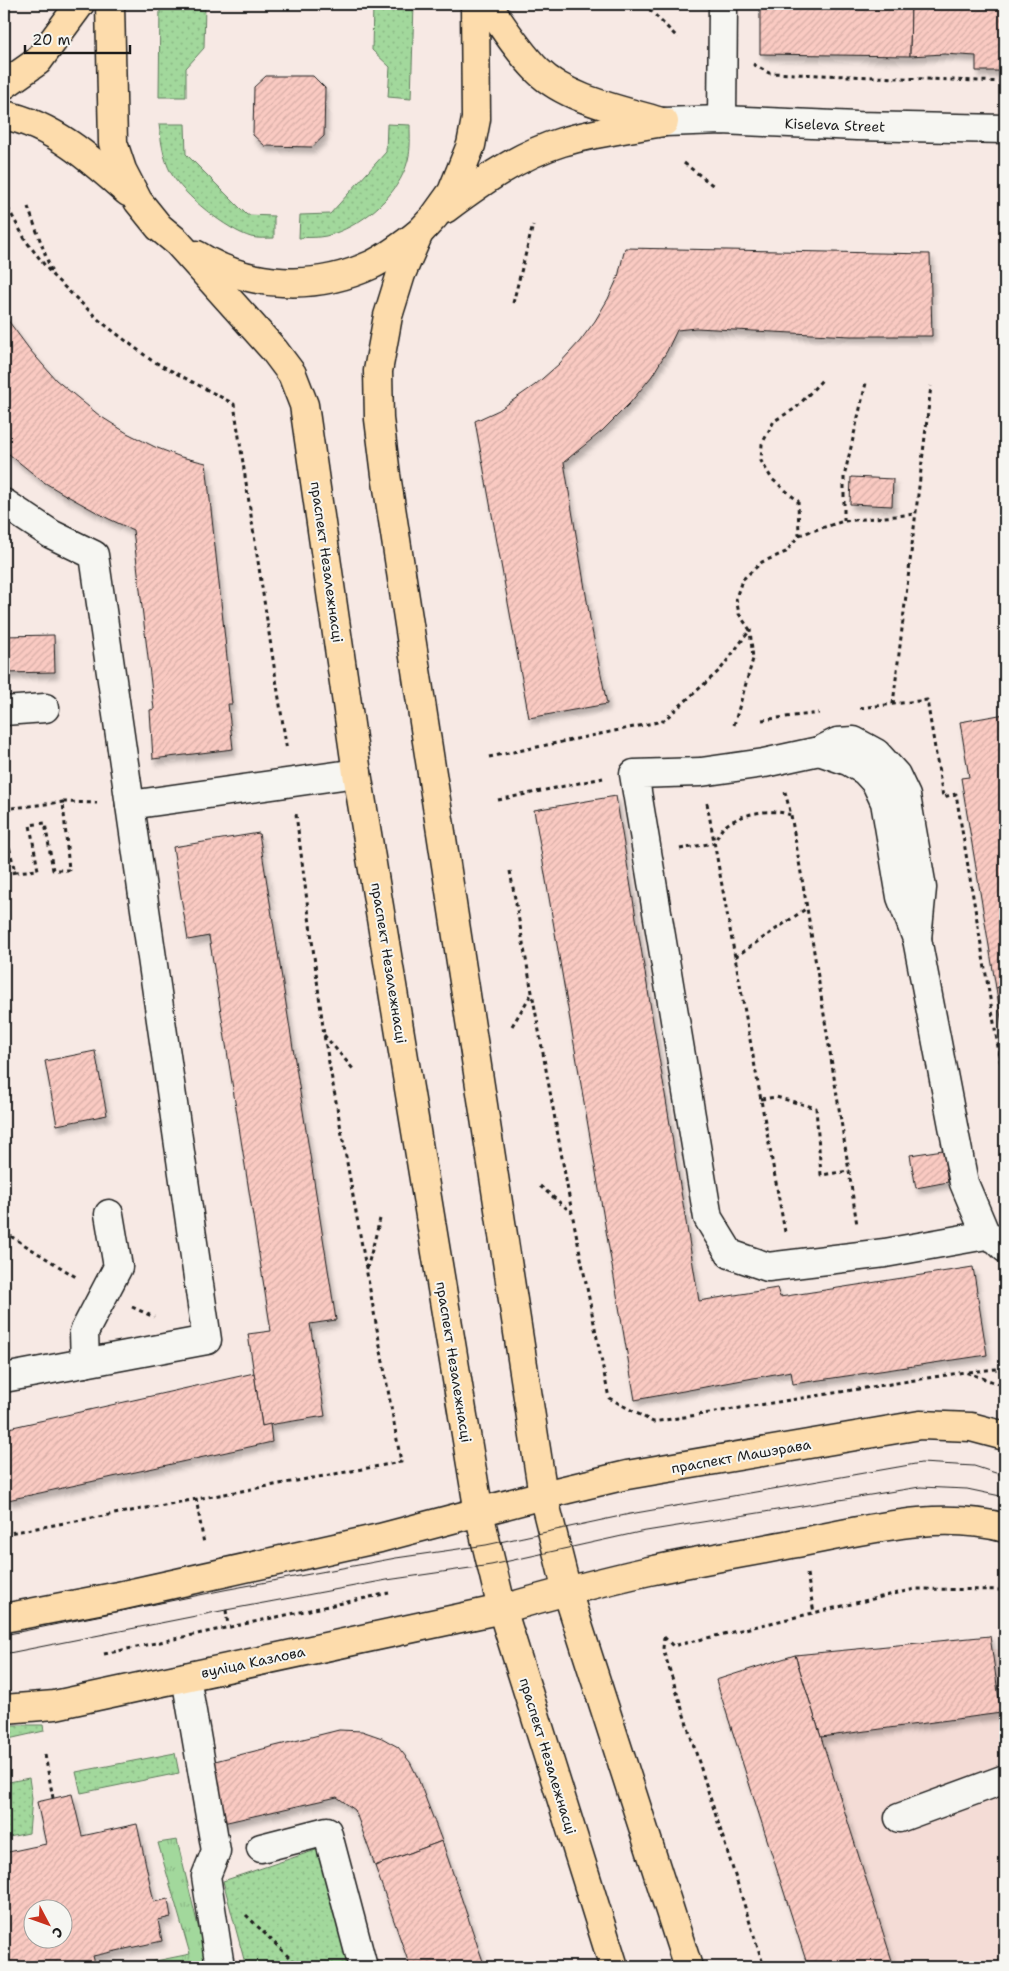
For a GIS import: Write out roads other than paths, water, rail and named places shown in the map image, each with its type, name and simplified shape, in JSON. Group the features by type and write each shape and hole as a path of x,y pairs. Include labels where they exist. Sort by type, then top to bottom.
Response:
{"main road":[{"path":"4,85 38,61 80,4"},
{"name":"праспект Незалежнасці","path":"110,4 113,143 122,170 138,201 274,350 292,374 304,405 357,773 479,1513 502,1609 614,1967"},
{"path":"475,4 476,119 471,145 452,192 427,225 401,274 388,316 378,371 379,419 542,1495 567,1591 688,1967"},
{"path":"487,4 516,46 539,73 565,90 588,101 664,122"},
{"path":"4,115 20,118 62,139 89,158 138,201"},
{"path":"177,242 208,262 229,272 266,281 301,283 335,278 372,265 391,254 482,181 521,159 561,142 664,122"},
{"name":"праспект Машэрава","path":"479,1513 542,1495 627,1475 920,1425 971,1427 1005,1436"},
{"path":"4,1618 119,1596 380,1538 479,1513"},
{"path":"502,1609 649,1571 885,1527 944,1520 994,1525 1005,1528"},
{"name":"вуліца Казлова","path":"4,1709 55,1705 502,1609"}],"street":[{"path":"722,120 723,4"},
{"name":"Kiseleva Street","path":"664,122 722,120 857,126 1005,129"},
{"path":"4,503 51,534 94,555 207,1340 4,1378"},
{"path":"4,711 45,708"},
{"path":"819,751 848,761 865,771 876,783 885,802 901,897 917,939 964,1183 996,1242 768,1267 730,1254 708,1218 634,774 701,772 764,763 819,751"},
{"path":"130,805 357,773"},
{"path":"85,1363 84,1332 118,1267 109,1214"},
{"path":"186,1677 216,1851 206,1876 220,1967"},
{"path":"899,1818 1005,1779"},
{"path":"261,1848 327,1831 363,1967"}],"tram line":[{"path":"4,1635 224,1590 396,1558 486,1545 630,1514 921,1463 974,1466 1005,1476"},
{"path":"4,1654 387,1580 491,1565 640,1532 920,1487 967,1489 1005,1497"}]}
